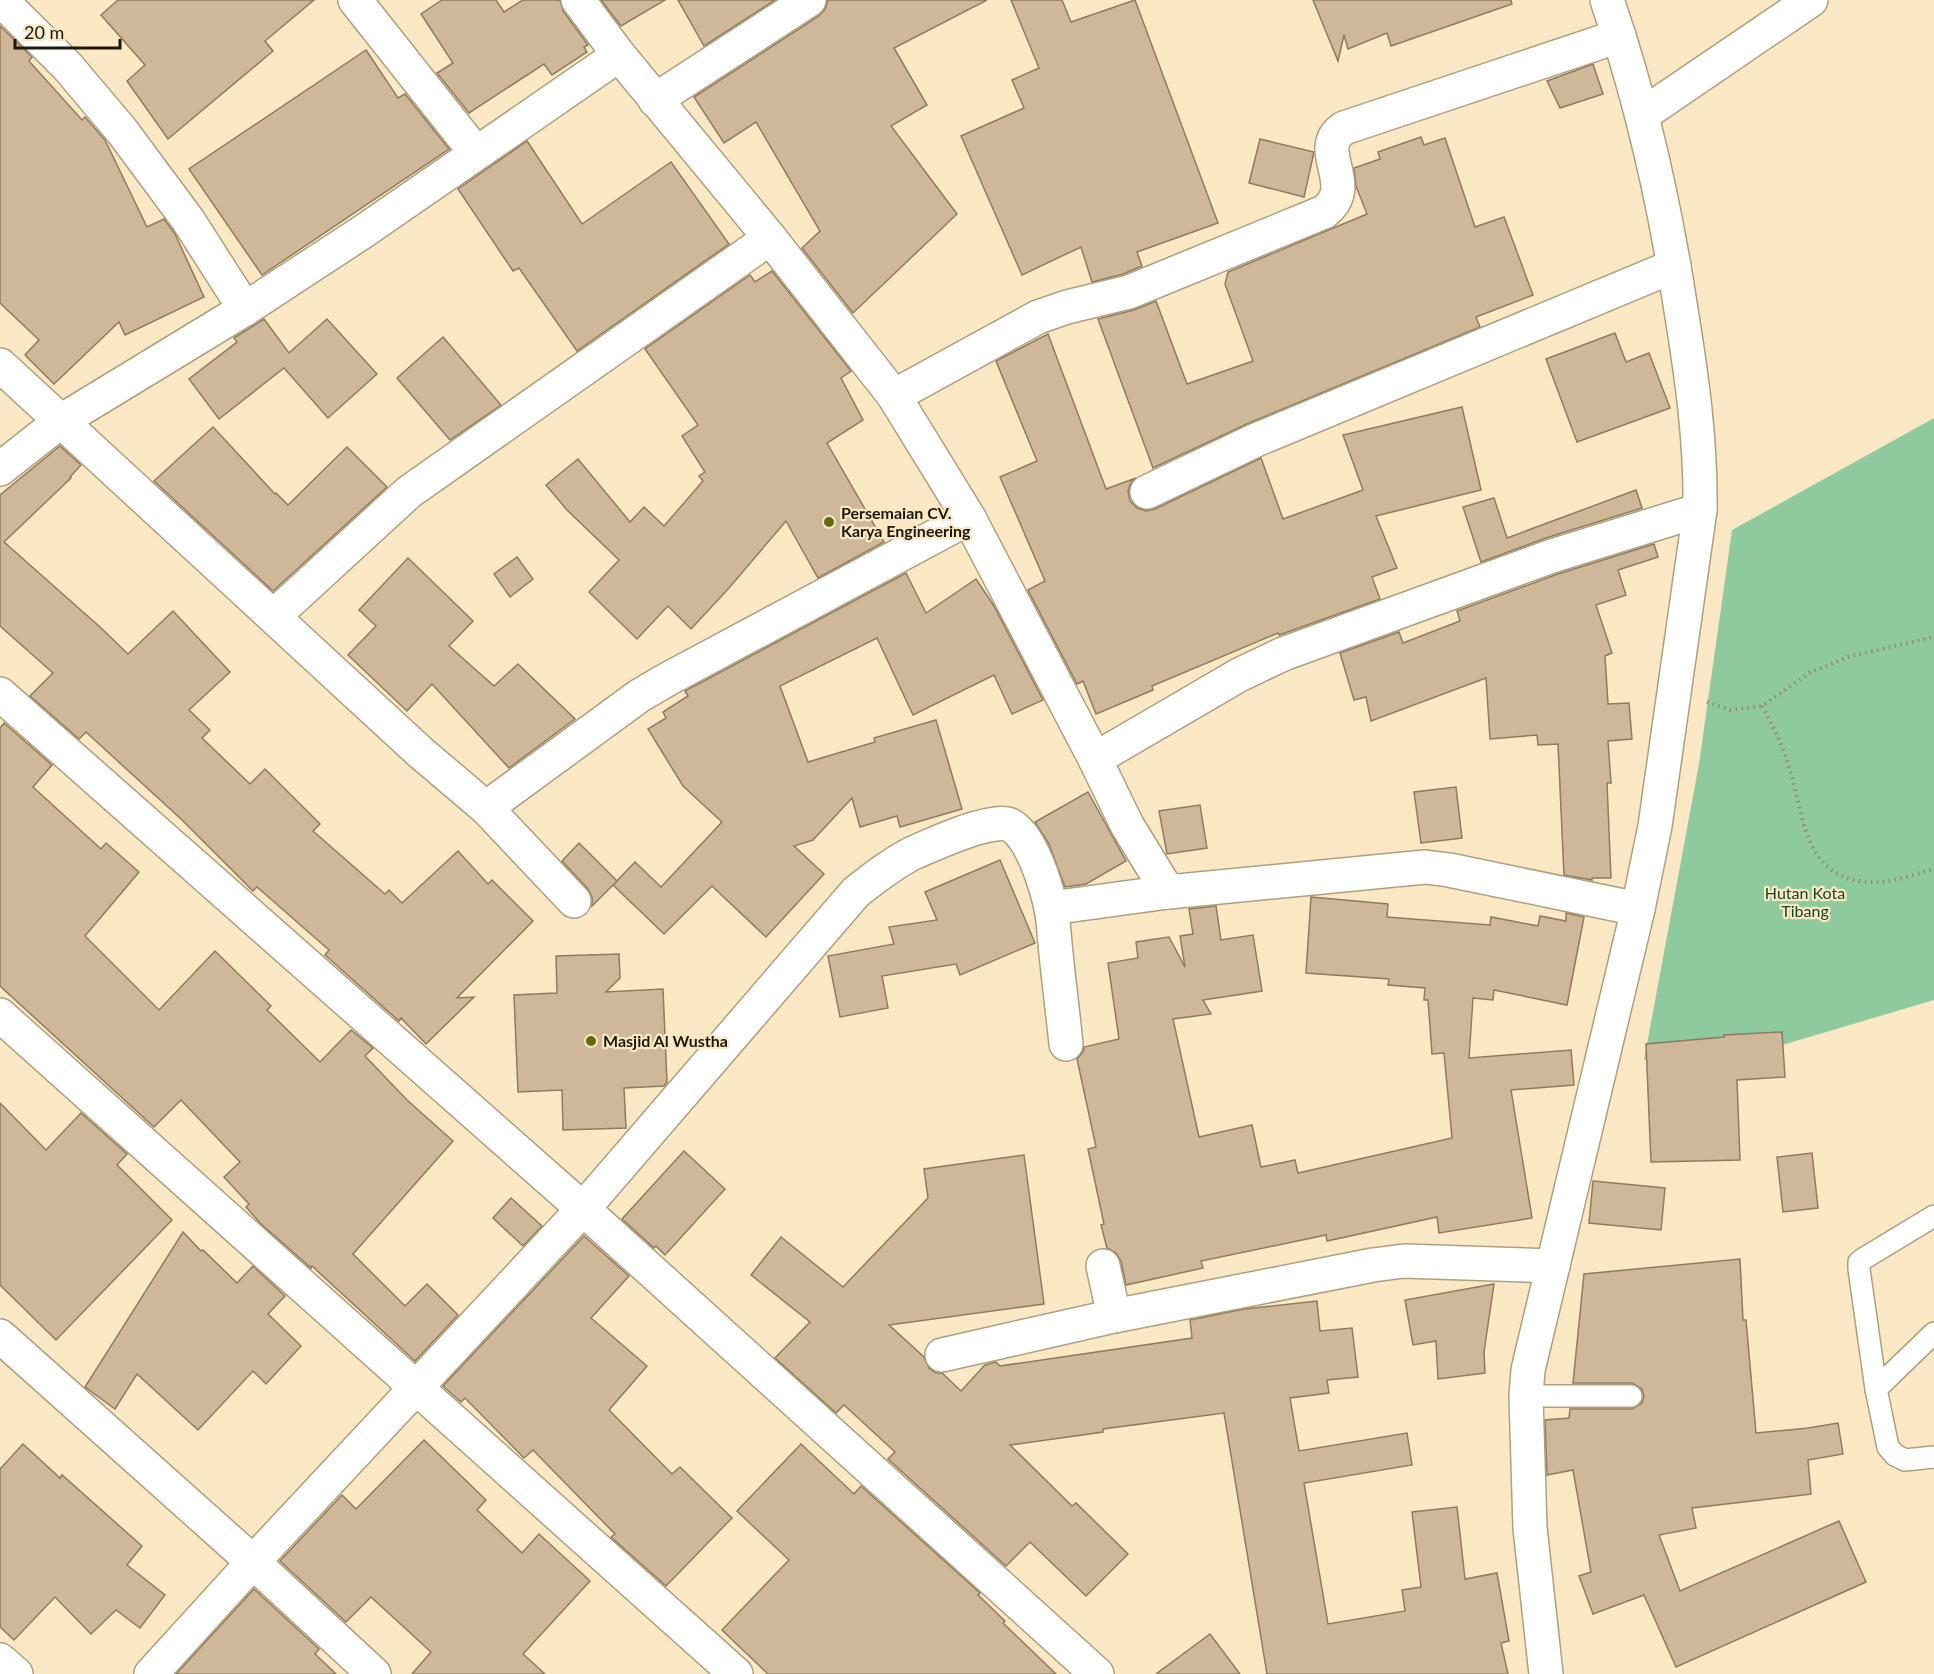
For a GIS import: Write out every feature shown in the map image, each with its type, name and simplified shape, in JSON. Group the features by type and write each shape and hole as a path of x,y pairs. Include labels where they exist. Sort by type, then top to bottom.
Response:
{"street":[{"path":"2,0 68,67 122,131 188,220 245,309"},
{"path":"578,0 619,55 770,238 894,396 969,518 1127,825 1168,892"},
{"path":"655,100 809,0"},
{"path":"1546,1674 1530,1528 1526,1396 1528,1370 1638,909 1655,826 1700,510 1701,476 1696,405 1659,183 1642,115 1607,0"},
{"path":"1642,115 1811,0"},
{"path":"366,3 476,153"},
{"path":"894,396 1038,317 1067,307 1129,292 1324,212 1333,206 1338,195 1339,187 1331,150 1335,136 1344,128 1619,36"},
{"path":"0,469 61,421 245,309 364,231 619,55"},
{"path":"274,616 409,492 770,238"},
{"path":"1147,492 1256,440 1674,266"},
{"path":"0,365 420,752 486,808 574,901"},
{"path":"1095,759 1239,675 1283,654 1552,556 1700,510"},
{"path":"486,808 639,696 969,518"},
{"path":"0,694 583,1209 1097,1674"},
{"path":"151,1674 583,1209 856,892 879,874 912,854 989,824 1004,823 1013,826 1024,838 1035,858 1051,908 1066,1044"},
{"path":"1051,908 1168,892 1425,867 1638,909"},
{"path":"0,1015 736,1674"},
{"path":"942,1355 1114,1316 1373,1265 1404,1261 1553,1266"},
{"path":"1103,1266 1114,1316"},
{"path":"0,1336 253,1562 374,1674"},
{"path":"0,1660 16,1674"}],"lane":[{"path":"1934,1216 1859,1262 1876,1389 1888,1447 1895,1455 1905,1460 1934,1457"},
{"path":"1876,1389 1934,1333"},
{"path":"1526,1396 1631,1396"}],"path":[{"path":"1676,691 1730,710 1762,706 1809,673 1851,656 1934,637"},
{"path":"1762,706 1778,736 1790,771 1805,832 1817,856 1837,875 1866,882 1891,880 1934,869"}],"green space":[{"name":"Hutan Kota Tibang","path":"1934,418 1934,1000 1725,1062 1644,1060 1699,764 1732,530"}],"building":[{"path":"118,0 314,0 265,41 273,51 168,139 127,81 145,65 101,15"},
{"path":"442,0 496,0 504,12 523,0 560,0 563,11 588,45 584,47 587,52 552,75 544,64 469,113 437,73 453,63 421,14"},
{"path":"601,0 665,0 621,26"},
{"path":"678,0 775,0 704,46"},
{"path":"828,0 987,0 894,48 927,105 891,126 957,214 853,313 802,248 820,231 756,122 724,143 694,97 819,16"},
{"path":"1011,0 1062,0 1071,22 1135,0 1218,223 1137,252 1142,266 1123,274 1092,282 1081,247 1022,275 961,136 1024,108 1012,80 1039,68"},
{"path":"1313,0 1511,0 1512,4 1391,46 1387,33 1348,49 1344,35 1338,61"},
{"path":"0,26 32,57 29,61 82,120 85,117 105,140 147,227 164,219 175,234 204,297 125,335 119,322 54,384 25,355 39,340 0,303"},
{"path":"366,50 398,98 405,94 449,149 262,275 189,169"},
{"path":"1593,64 1603,94 1560,108 1547,81"},
{"path":"1421,137 1424,145 1445,138 1475,227 1504,217 1533,295 1476,317 1480,327 1249,423 1153,468 1098,319 1134,310 1156,301 1187,384 1253,361 1225,284 1228,272 1367,214 1356,186 1354,168 1380,159 1378,152"},
{"path":"1260,139 1314,152 1304,197 1249,183"},
{"path":"527,141 582,224 671,162 729,244 577,351 519,268 513,271 458,189"},
{"path":"772,271 851,371 841,378 863,420 827,443 884,542 818,578 786,521 691,629 668,606 637,639 589,592 619,560 567,510 546,485 578,459 630,522 644,507 664,526 703,481 699,476 705,472 682,436 698,425 645,349 750,275 755,282"},
{"path":"264,319 289,353 327,319 377,374 328,418 284,368 219,419 189,379 237,342 234,338"},
{"path":"1615,333 1626,362 1649,353 1670,408 1577,442 1546,359"},
{"path":"1048,334 1106,489 1136,478 1131,482 1128,491 1130,501 1137,508 1146,511 1155,509 1261,458 1283,519 1363,490 1343,435 1462,407 1481,490 1376,516 1397,568 1372,577 1380,599 1279,635 1278,633 1152,686 1153,690 1096,714 1083,681 1077,684 1028,590 1045,581 1000,477 1037,461 996,361"},
{"path":"443,337 501,405 450,440 397,378"},
{"path":"213,427 288,505 347,447 387,487 273,591 154,481"},
{"path":"60,446 81,465 71,478 4,542 128,654 173,611 230,672 189,710 210,730 202,738 250,784 265,769 320,824 313,831 385,894 389,890 402,903 458,851 488,884 492,880 533,921 457,998 474,997 426,1044 401,1018 399,1021 325,955 329,950 257,887 253,891 181,819 86,732 79,739 30,696 53,673 0,626 0,495"},
{"path":"1636,490 1642,508 1546,538 1481,562 1463,507 1494,498 1507,538"},
{"path":"1654,544 1658,557 1618,570 1626,595 1596,605 1612,653 1605,656 1608,704 1629,703 1632,739 1608,741 1611,783 1607,783 1611,878 1592,878 1592,880 1564,875 1558,744 1538,745 1537,735 1490,739 1486,678 1371,721 1366,697 1354,700 1340,653 1399,632 1403,643 1460,621 1457,611 1558,574"},
{"path":"517,557 533,579 510,597 494,574"},
{"path":"408,558 473,621 449,646 494,686 518,664 575,719 509,768 432,684 407,711 348,655 376,626 359,610"},
{"path":"906,573 926,613 976,579 994,606 1043,700 1012,714 994,675 913,715 877,638 780,686 808,762 875,742 874,738 936,720 962,809 900,827 897,816 860,827 852,798 813,840 794,846 824,874 766,937 712,886 664,934 613,885 635,862 661,887 722,822 683,786 648,729 666,718 663,712 688,696 685,691"},
{"path":"4,723 52,765 33,787 101,849 106,843 139,872 85,936 159,1010 215,951 271,1006 267,1010 320,1062 351,1030 373,1048 365,1056 407,1100 453,1141 353,1254 405,1306 427,1284 458,1315 415,1361 312,1266 311,1268 260,1223 246,1207 249,1204 224,1177 240,1162 181,1100 154,1127 0,986 0,728"},
{"path":"1456,787 1462,838 1421,843 1414,792"},
{"path":"1088,792 1126,861 1086,884 1065,887 1049,844 1035,822"},
{"path":"1200,805 1207,848 1167,854 1159,811"},
{"path":"579,843 617,881 592,906 592,897 588,889 562,861"},
{"path":"1000,860 1035,943 960,975 956,964 882,976 888,1008 840,1017 828,956 894,944 889,927 937,920 925,892"},
{"path":"1311,897 1388,904 1387,917 1490,925 1491,917 1538,926 1540,916 1566,921 1566,913 1584,917 1567,1005 1494,990 1493,1000 1473,998 1469,1058 1571,1050 1574,1085 1511,1090 1532,1218 1439,1233 1437,1217 1327,1241 1326,1235 1201,1261 1203,1268 1126,1285 1121,1261 1116,1253 1107,1248 1101,1225 1104,1224 1088,1149 1096,1147 1077,1059 1084,1047 1119,1039 1108,963 1138,958 1136,942 1169,937 1185,967 1180,936 1193,934 1189,909 1216,906 1221,940 1253,935 1262,991 1203,1000 1211,1014 1173,1019 1199,1137 1252,1125 1261,1167 1295,1160 1298,1173 1452,1138 1444,1053 1432,1054 1428,1000 1424,1000 1425,988 1388,985 1389,979 1306,973"},
{"name":"Masjid Al Wustha","path":"619,954 620,978 606,992 663,989 667,1082 664,1086 624,1088 626,1128 563,1130 562,1090 518,1092 514,995 557,993 556,956"},
{"path":"1782,1032 1785,1077 1737,1080 1740,1160 1651,1162 1646,1044 1724,1037 1724,1035"},
{"path":"0,1103 46,1150 81,1113 127,1154 117,1165 172,1220 56,1340 0,1285"},
{"path":"684,1151 725,1189 665,1255 622,1219"},
{"path":"1812,1153 1818,1208 1783,1212 1777,1157"},
{"path":"1024,1155 1044,1304 889,1325 924,1357 929,1368 936,1373 942,1373 961,1391 985,1365 996,1362 1000,1366 1192,1338 1190,1320 1244,1309 1317,1301 1320,1331 1352,1328 1358,1377 1327,1380 1329,1393 1290,1398 1299,1451 1407,1433 1412,1465 1304,1483 1328,1624 1405,1611 1402,1590 1421,1587 1412,1512 1457,1507 1465,1579 1497,1573 1509,1641 1501,1643 1508,1674 1267,1674 1224,1413 1103,1429 1103,1432 1010,1445 1072,1506 1076,1503 1128,1554 1086,1596 1030,1542 1006,1566 888,1459 895,1452 844,1405 836,1413 775,1358 810,1322 751,1275 781,1237 843,1287 928,1198 924,1169"},
{"path":"1593,1181 1665,1188 1661,1230 1589,1223"},
{"path":"511,1198 542,1226 523,1246 493,1218"},
{"path":"183,1232 237,1283 253,1266 285,1296 268,1314 301,1346 266,1384 253,1371 198,1430 137,1374 115,1409 85,1387"},
{"path":"584,1236 629,1276 591,1318 647,1366 609,1410 672,1474 680,1467 732,1518 666,1586 611,1537 615,1534 533,1450 524,1458 465,1398 461,1402 443,1386"},
{"path":"1740,1259 1743,1320 1746,1320 1756,1433 1838,1423 1843,1454 1808,1460 1811,1494 1692,1508 1696,1528 1659,1535 1680,1591 1839,1521 1866,1582 1676,1667 1644,1595 1593,1614 1579,1576 1591,1572 1573,1470 1547,1475 1545,1420 1569,1418 1570,1409 1632,1409 1642,1403 1644,1397 1642,1389 1632,1383 1573,1383 1584,1274"},
{"path":"1494,1284 1484,1352 1485,1373 1438,1379 1436,1341 1413,1345 1405,1300"},
{"path":"424,1440 486,1500 477,1510 522,1553 539,1534 590,1581 523,1654 545,1674 412,1674 431,1652 371,1597 346,1622 280,1561 342,1495 356,1509"},
{"path":"23,1444 60,1478 62,1475 142,1546 127,1565 165,1595 140,1628 116,1610 91,1634 55,1597 14,1640 0,1627 0,1469"},
{"path":"801,1444 854,1494 861,1486 980,1593 978,1595 1005,1621 1003,1623 1056,1674 768,1674 722,1630 789,1560 737,1511"},
{"path":"254,1589 319,1649 315,1654 336,1674 176,1674"},
{"path":"1210,1634 1240,1674 1156,1674"}],"place":[{"name":"Persemaian CV. Karya Engineering","path":"829,522"},
{"name":"Masjid Al Wustha","path":"591,1041"}]}
